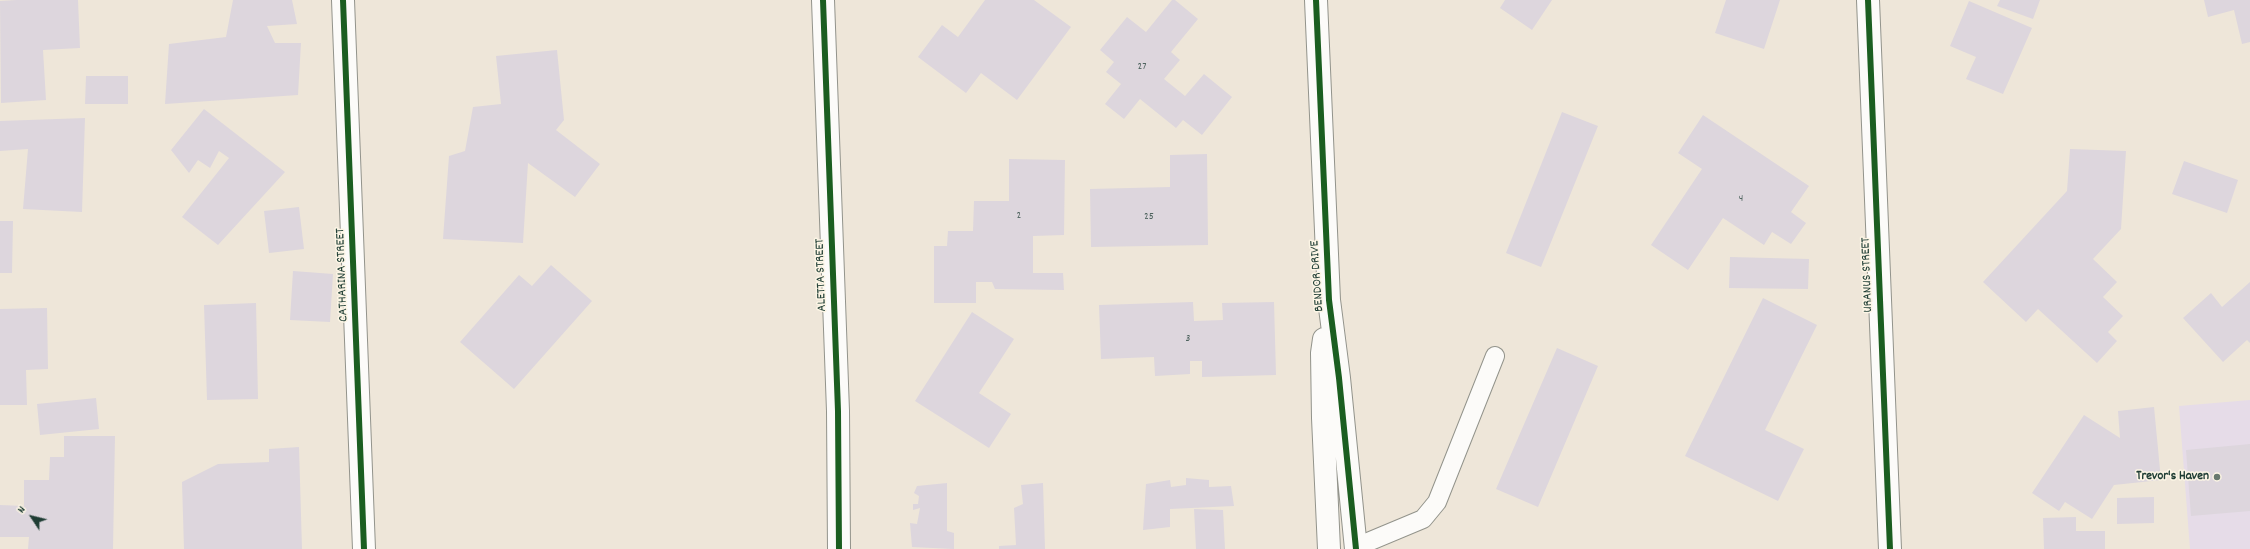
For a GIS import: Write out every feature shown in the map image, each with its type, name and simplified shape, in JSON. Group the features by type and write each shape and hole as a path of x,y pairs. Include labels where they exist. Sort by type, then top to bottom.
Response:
{"street":[{"name":"CATHARINA STREET","path":"344,0 364,549"},
{"name":"ALETTA STREET","path":"823,0 838,411 839,549"},
{"name":"BENDOR DRIVE","path":"1316,0 1329,300 1356,548"},
{"name":"URANUS STREET","path":"1868,0 1890,549"},
{"name":"BENDOR DRIVE","path":"1329,300 1322,353 1330,549"}],"lane":[{"path":"1356,548 1423,519 1438,502 1495,356"}],"shaded area":[{"name":"Trevor's Haven","path":"2250,400 2250,549 2190,549 2179,406"}],"building":[{"path":"78,0 80,48 43,50 46,100 1,103 0,1"},
{"path":"233,0 292,0 297,24 267,26 275,43 301,43 298,95 165,104 169,44 226,37"},
{"path":"985,0 1034,0 1071,27 1017,100 981,73 966,93 918,57 942,25 958,37"},
{"path":"1172,0 1175,0 1198,19 1171,52 1180,60 1164,79 1185,96 1204,74 1232,97 1202,135 1183,120 1176,128 1140,99 1124,119 1105,104 1121,84 1106,72 1114,62 1100,50 1127,17 1146,32"},
{"path":"1505,0 1552,0 1532,30 1500,8"},
{"path":"1726,0 1780,0 1764,49 1715,33"},
{"path":"2000,0 2040,0 2033,19 1997,6"},
{"path":"2204,0 2250,0 2250,42 2242,44 2234,10 2208,17"},
{"path":"1969,1 2032,28 2003,94 1966,79 1976,57 1950,46"},
{"path":"557,50 564,120 556,130 600,164 575,197 528,163 523,243 443,239 449,156 465,151 473,107 501,104 496,56"},
{"path":"86,76 128,76 128,104 85,104"},
{"path":"204,109 285,172 218,245 182,217 229,158 219,151 210,168 198,160 189,173 171,150"},
{"path":"1562,112 1598,126 1541,267 1506,253"},
{"path":"1703,115 1809,186 1791,212 1806,223 1791,244 1772,232 1764,245 1723,218 1688,270 1651,245 1702,169 1678,153"},
{"path":"85,118 82,212 23,209 28,149 0,151 0,121"},
{"path":"2070,149 2126,151 2121,229 2093,259 2117,282 2103,297 2123,316 2108,332 2117,341 2097,363 2038,309 2026,322 1983,282 2067,191"},
{"path":"1207,154 1208,245 1091,247 1090,189 1170,187 1170,155"},
{"path":"1009,159 1065,160 1064,235 1033,236 1033,273 1063,273 1064,290 995,289 992,282 976,282 976,303 934,303 934,246 947,246 948,231 973,231 974,201 1009,201"},
{"path":"2184,161 2238,180 2227,213 2172,194"},
{"path":"299,207 304,249 269,253 264,211"},
{"path":"0,221 13,221 12,273 0,273"},
{"path":"1730,257 1809,259 1808,289 1729,288"},
{"path":"551,265 592,301 514,389 460,342 519,275 532,286"},
{"path":"293,271 333,274 330,322 290,320"},
{"path":"2250,282 2250,343 2247,340 2223,362 2183,318 2211,293 2222,307"},
{"path":"1763,298 1817,325 1765,430 1804,449 1778,501 1685,456"},
{"path":"1193,302 1194,321 1223,320 1222,303 1274,302 1276,375 1202,377 1202,361 1190,361 1190,374 1155,376 1154,357 1101,359 1099,305"},
{"path":"256,303 258,399 207,400 204,305"},
{"path":"47,308 48,369 26,370 27,405 0,405 0,309"},
{"path":"972,312 1014,339 979,393 1011,414 989,448 915,401"},
{"path":"1557,348 1598,366 1538,507 1496,489"},
{"path":"96,398 99,429 40,435 37,404"},
{"path":"2154,407 2161,480 2114,485 2092,519 2065,502 2059,511 2032,493 2084,415 2120,438 2118,411"},
{"path":"64,436 115,436 113,549 28,549 29,537 0,537 0,505 24,506 24,480 49,480 50,457 64,457"},
{"path":"2250,444 2250,511 2191,516 2186,450"},
{"path":"299,447 302,549 184,549 182,482 218,464 269,462 269,449"},
{"path":"1186,478 1209,480 1209,487 1231,486 1234,506 1170,509 1170,527 1143,530 1146,484 1170,480 1171,487 1186,485"},
{"path":"947,483 947,531 954,533 954,549 912,547 910,523 917,524 920,508 913,510 913,504 918,504 919,496 914,493 917,486"},
{"path":"1043,483 1045,549 999,549 999,546 1016,545 1014,508 1023,504 1021,485"},
{"path":"2154,497 2154,523 2117,524 2117,498"},
{"path":"1194,509 1223,510 1225,549 1196,549"},
{"path":"2076,517 2076,531 2105,531 2105,549 2044,549 2043,518"}],"cycle path":[{"path":"343,0 364,549"},
{"path":"823,0 838,411 839,549"},
{"path":"1316,0 1329,300 1339,378 1356,549"},
{"path":"1868,0 1890,549"}],"place":[{"name":"Trevor's Haven","path":"2217,477"}]}
